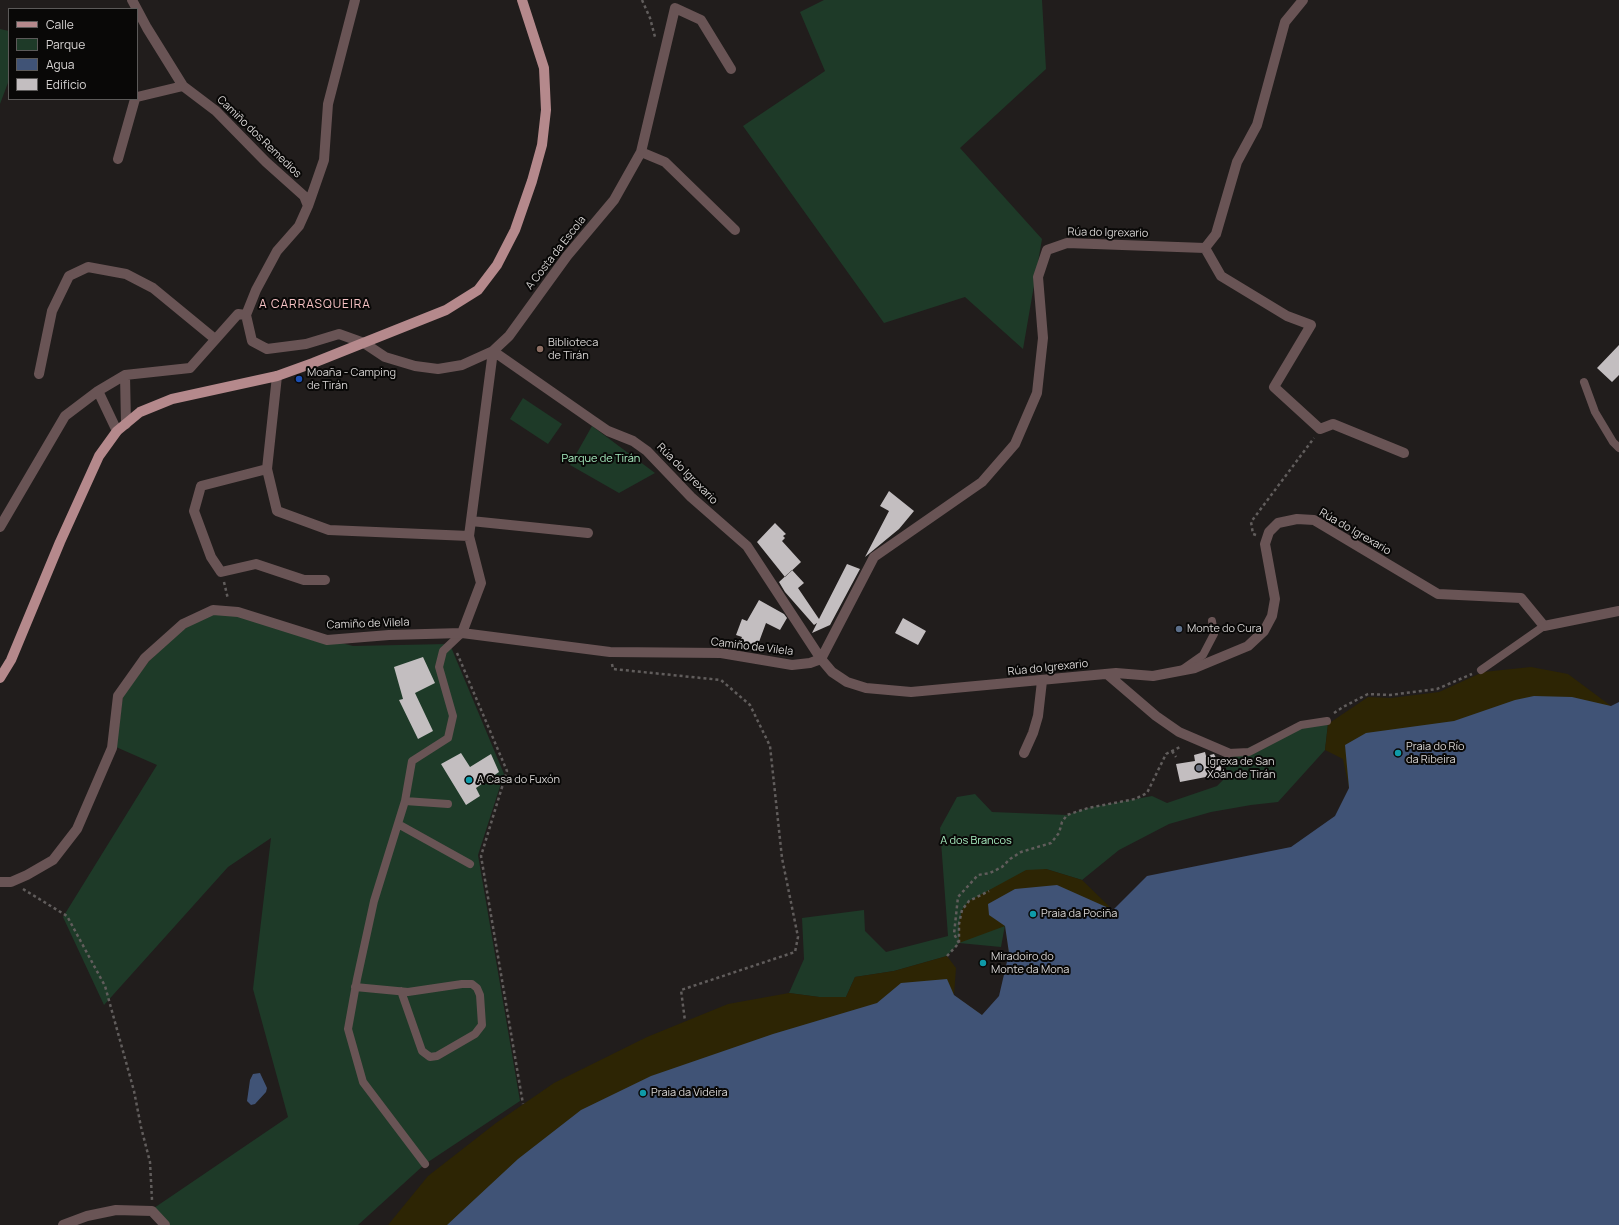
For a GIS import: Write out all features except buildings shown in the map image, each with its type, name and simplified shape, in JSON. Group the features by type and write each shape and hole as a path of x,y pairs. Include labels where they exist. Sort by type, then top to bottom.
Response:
{"main road":[{"path":"0,678 11,660 99,456 117,431 140,412 172,399 277,376 446,310 478,290 497,265 515,230 542,145 546,110 544,68 522,0"}],"street":[{"path":"0,527 65,416 98,391 125,375 190,368 238,314 246,315 256,290 277,251 299,226 308,206 324,160 328,104 355,0"},
{"path":"1304,0 1285,22 1257,125 1237,162 1216,234 1205,248 1220,276 1287,316 1311,325 1274,386 1320,429 1333,424 1404,453"},
{"name":"A Costa da Escola","path":"246,315 252,341 267,349 306,344 339,334 364,343 385,358 415,366 438,369 462,365 493,351 509,336 567,256 614,200 641,152 675,8 701,20 731,69"},
{"name":"Camiño dos Remedios","path":"138,11 183,86 216,111 266,162 304,196 308,206"},
{"path":"138,97 183,86"},
{"path":"118,159 135,100"},
{"path":"641,152 665,162 735,230"},
{"name":"Rúa do Igrexario","path":"821,659 874,557 982,482 1015,444 1037,393 1043,338 1038,277 1047,250 1067,243 1205,248"},
{"path":"39,374 52,311 69,276 88,267 126,274 153,288 215,339"},
{"path":"462,633 481,583 469,536 493,351"},
{"name":"Rúa do Igrexario","path":"493,351 597,424 608,431 633,441 647,451 691,497 746,546 821,659 832,672 847,682 866,688 911,692 1116,673 1153,676 1195,668 1248,646 1264,631 1272,616 1275,599 1265,544 1269,532 1278,523 1297,518 1314,520 1438,594 1522,598 1544,626"},
{"path":"125,375 126,424"},
{"path":"277,376 267,469 277,511 330,530 469,536"},
{"path":"98,391 117,431"},
{"path":"267,469 201,486 194,511 211,557 221,572 256,564 304,580 325,580"},
{"path":"470,521 588,533"},
{"name":"Camiño de Vilela","path":"0,882 11,882 27,875 53,860 77,829 112,748 118,696 145,658 183,624 213,610 238,612 327,640 389,635 462,633 610,652 720,653 792,665 810,663 821,659"},
{"path":"1544,626 1619,611"},
{"path":"1108,674 1156,716 1179,732 1228,753"},
{"path":"1024,753 1033,734 1038,716 1042,680"},
{"path":"63,1225 87,1216 116,1210 152,1211 165,1225"}],"lane":[{"path":"1584,382 1595,412 1613,442 1619,448"},
{"path":"1179,672 1202,655 1214,634 1212,621"},
{"path":"1481,670 1544,626"},
{"path":"425,1164 363,1082 348,1028 355,987 374,901 405,801 412,762 448,738 453,716 439,667 443,651 462,633"},
{"path":"1228,753 1249,752 1301,725 1327,721"},
{"path":"405,801 448,804"},
{"path":"398,824 470,864"},
{"path":"355,987 401,991 408,992 462,984 472,984 477,988 480,995 482,1025 476,1034 437,1056 430,1057 422,1051 401,991"}],"path":[{"path":"642,0 650,18 655,39"},
{"path":"1267,538 1253,534 1251,522 1320,429"},
{"path":"221,572 231,611"},
{"path":"462,633 455,649 507,771 480,856 523,1104"},
{"path":"610,652 613,669 721,680 750,705 770,746 782,858 798,937 795,952 681,990 685,1021"},
{"path":"1327,721 1331,718 1333,713 1368,694 1390,696 1437,689 1481,670"},
{"path":"959,943 954,934 958,897 978,875 990,873 1002,867 1010,859 1021,852 1051,842 1059,833 1062,822 1067,815 1088,808 1135,800 1147,793 1166,754 1195,740"},
{"path":"1172,751 1176,758"},
{"path":"11,882 67,916 105,986 134,1091 150,1162 152,1211"},
{"path":"947,956 959,943 959,924 962,910 970,901 989,891"}],"green space":[{"path":"824,0 1042,0 1046,69 960,148 1042,239 1023,349 965,297 884,323 743,126 825,71 800,12"},
{"path":"0,29 8,31 8,83 0,104"},
{"path":"523,398 562,424 548,444 510,419"},
{"name":"Parque de Tirán","path":"592,426 655,473 619,493 570,465"},
{"path":"209,615 234,615 353,646 447,644 451,647 504,774 478,855 520,1101 425,1164 358,1225 168,1225 154,1208 288,1117 253,989 271,838 228,867 104,1005 63,917 157,765 116,747 123,696 149,661 179,632"},
{"name":"A dos Brancos","path":"1328,724 1325,750 1278,802 1211,812 1169,824 1119,850 1082,880 1046,869 969,901 962,910 959,924 959,942 1005,925 1001,947 959,943 947,956 894,971 855,977 846,997 819,997 789,993 804,959 802,918 864,910 865,931 886,952 948,936 940,828 957,797 975,794 992,812 1067,815 1088,808 1152,796 1167,803 1217,786 1228,775 1224,761 1227,756 1301,725"}],"sand":[{"name":"Praia do Río da Ribeira","path":"1531,667 1568,674 1611,706 1349,788 1343,759 1325,750 1328,724 1368,697 1391,698 1439,692 1483,672"},
{"name":"Praia da Pociña","path":"1046,869 1082,880 1113,910 1009,953 1005,926 959,943 959,924 962,910 969,901 1026,870"},
{"name":"Praia da Videira","path":"947,956 956,968 954,995 982,1015 561,1225 388,1225 428,1176 496,1123 554,1083 647,1037 728,1004 789,993 819,997 846,997 855,977 894,971"}],"water":[{"path":"1534,696 1572,697 1611,706 1619,702 1619,1225 447,1225 518,1159 581,1110 651,1076 773,1034 877,1003 901,983 947,979 954,995 982,1015 999,996 1009,953 1005,926 989,915 988,904 1015,889 1057,885 1113,910 1147,876 1291,847 1335,816 1349,788 1345,745 1366,733 1454,721 1515,700"},
{"path":"260,1073 267,1088 266,1092 255,1104 251,1105 247,1101 250,1080 253,1074"}],"place":[{"name":"Biblioteca de Tirán","path":"540,349"},
{"name":"Moaña - Camping de Tirán","path":"299,379"},
{"name":"Monte do Cura","path":"1179,629"},
{"name":"Praia do Río da Ribeira","path":"1398,753"},
{"name":"Igrexa de San Xoán de Tirán","path":"1199,768"},
{"name":"A Casa do Fuxón","path":"469,780"},
{"name":"Praia da Pociña","path":"1033,914"},
{"name":"Miradoiro do Monte da Mona","path":"983,963"},
{"name":"Praia da Videira","path":"643,1093"}],"district":[{"name":"A CARRASQUEIRA","path":"315,305"}]}
